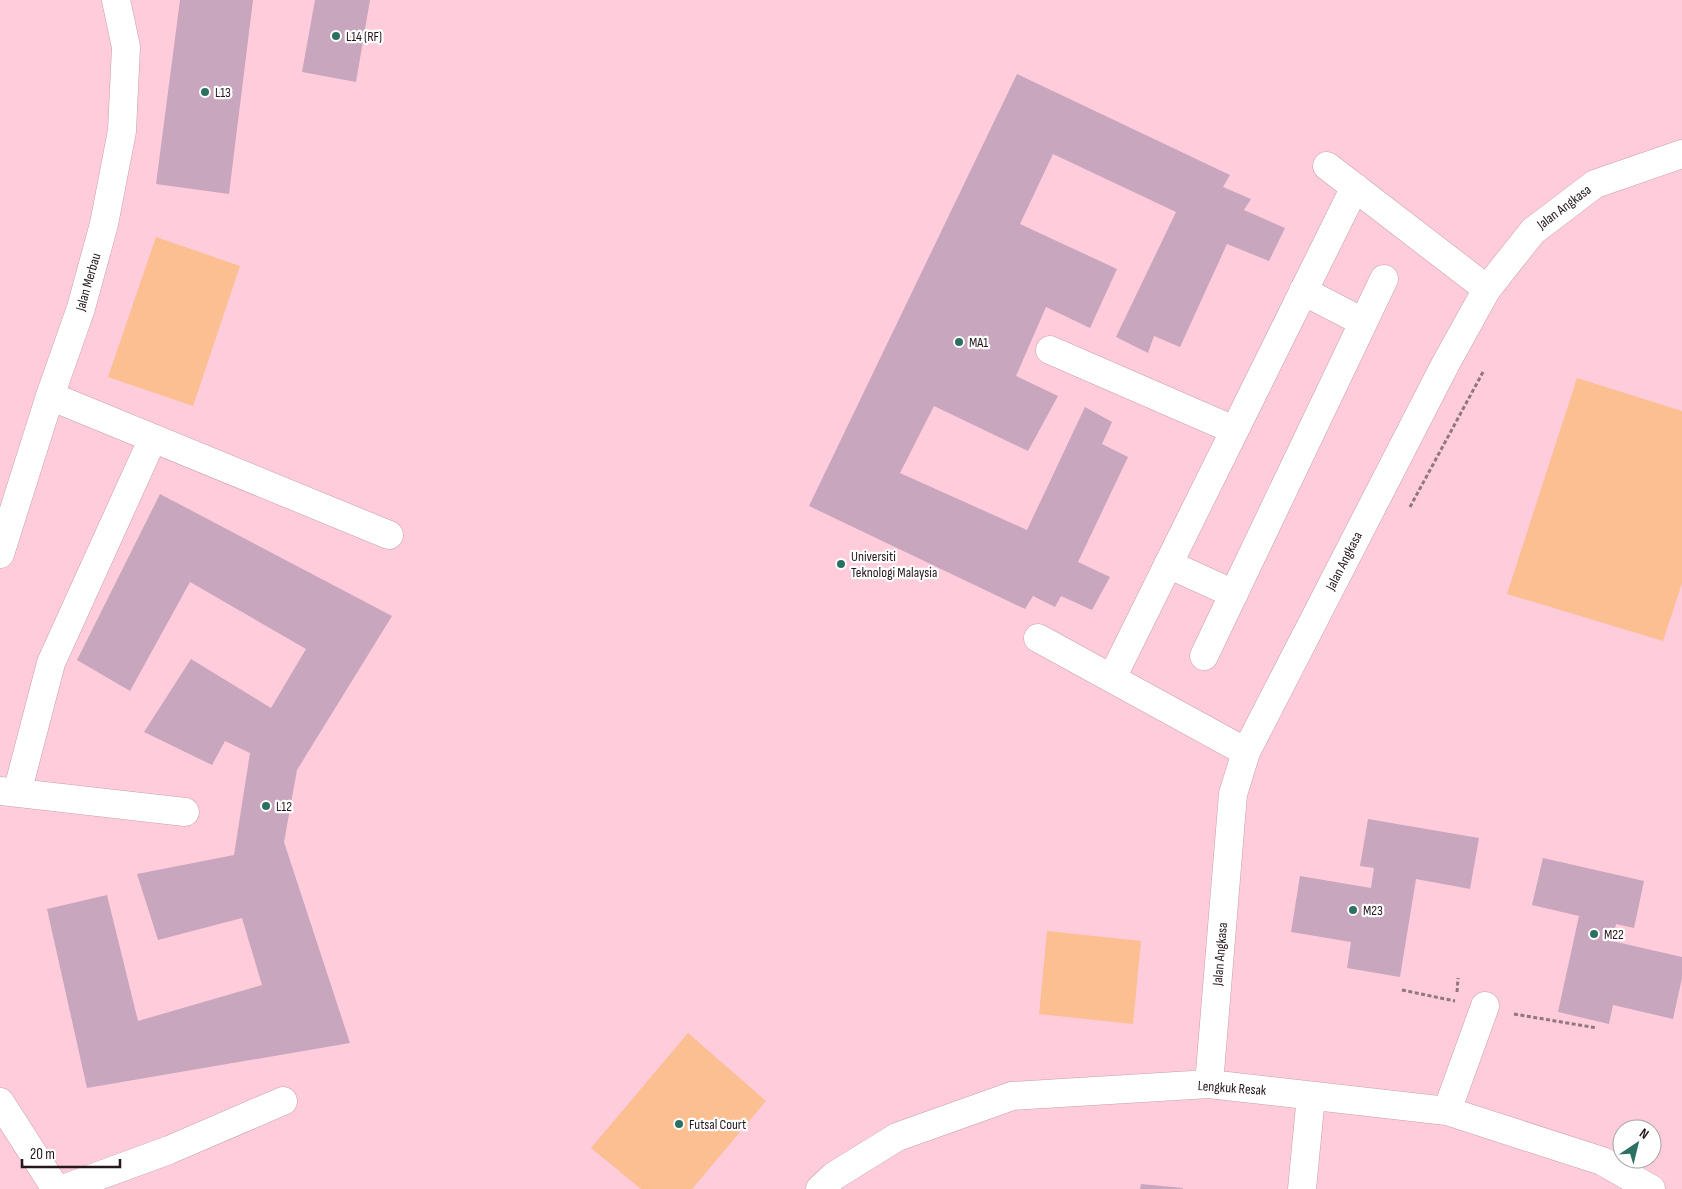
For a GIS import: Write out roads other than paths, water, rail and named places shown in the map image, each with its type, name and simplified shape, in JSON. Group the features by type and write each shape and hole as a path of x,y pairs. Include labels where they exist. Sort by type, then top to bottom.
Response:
{"street":[{"name":"Jalan Merbau","path":"0,554 9,493 50,396 81,308 104,224 122,131 126,47 116,0"},
{"name":"Jalan Angkasa","path":"1209,1084 1233,794 1246,752 1486,289 1533,231 1595,184 1682,154"},
{"path":"1327,166 1486,289"},
{"path":"1112,678 1355,187"},
{"path":"1204,656 1384,279"},
{"path":"1303,291 1363,322"},
{"path":"1050,350 1234,430"},
{"path":"50,396 390,535"},
{"path":"153,438 51,663 8,792 185,812"},
{"path":"1168,564 1234,594"},
{"path":"1038,638 1246,752"},
{"path":"1447,1111 1495,1010"},
{"name":"Lengkuk Resak","path":"820,1189 834,1176 898,1137 1012,1096 1209,1084 1447,1111 1602,1161 1651,1189"},
{"path":"1302,1189 1311,1096"},
{"path":"63,1189 170,1150 283,1101"},
{"path":"0,1103 56,1189"}],"place":[{"name":"L14 (RF)","path":"336,36"},
{"name":"L13","path":"205,92"},
{"name":"MA1","path":"959,342"},
{"name":"Universiti Teknologi Malaysia","path":"841,564"},
{"name":"L12","path":"266,806"},
{"name":"M23","path":"1353,910"},
{"name":"M22","path":"1594,934"},
{"name":"Futsal Court","path":"679,1124"}]}
